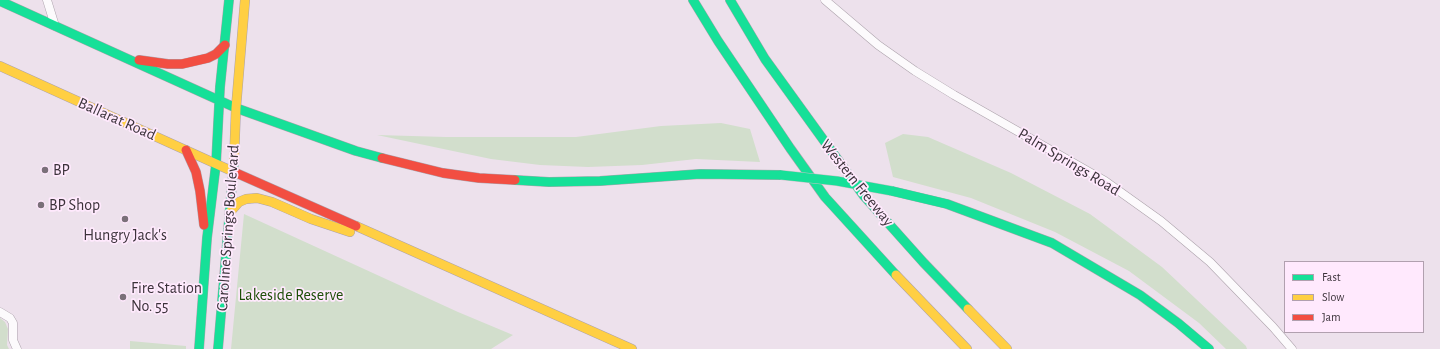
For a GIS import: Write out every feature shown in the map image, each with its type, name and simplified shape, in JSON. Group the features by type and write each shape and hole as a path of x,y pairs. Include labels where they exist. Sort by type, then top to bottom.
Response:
{"main road":[{"name":"Caroline Springs Boulevard","path":"218,349 209,338 202,293 216,164 219,100 229,0"},
{"name":"Caroline Springs Boulevard","path":"199,349 209,338 231,211 236,108 245,0"},
{"name":"Western Freeway","path":"693,0 718,41 825,197 884,262 967,349"},
{"name":"Western Freeway","path":"730,0 765,59 864,196 923,262 1007,349"},
{"path":"0,1 236,108 356,151 443,173 479,178 549,182 600,181 700,174 781,176 837,181 892,191 947,204 1052,244 1140,295 1178,323 1209,349"},
{"path":"120,55 148,62 182,64 208,58 216,54 225,45"},
{"name":"Ballarat Road","path":"0,66 216,164 414,251"},
{"path":"186,150 196,172 207,238"},
{"path":"231,211 239,202 246,199 257,198 272,202 311,219 345,231 414,251 632,349"}],"street":[{"path":"47,0 56,26"},
{"name":"Palm Springs Road","path":"825,0 878,45 915,71 954,95 1105,181 1161,221 1210,262 1292,349"},
{"path":"0,312 10,318 14,323 13,340 17,349"}],"green space":[{"path":"721,123 750,129 760,162 696,159 642,165 588,167 540,165 491,159 377,135 446,137 576,137 661,126"},
{"path":"903,134 928,137 1011,173 1090,214 1162,267 1246,346 1247,349 1226,349 1199,323 1129,271 1055,232 971,198 893,177 885,143"},
{"name":"Lakeside Reserve","path":"244,214 458,312 513,335 491,349 231,349"},
{"path":"0,318 5,322 8,329 7,345 9,349 0,349"},
{"path":"130,341 186,346 186,349 130,349"}],"traffic: fast":[{"path":"199,349 207,238 216,164 220,87 229,0"},
{"path":"693,0 718,41 825,197 896,275"},
{"path":"730,0 765,59 864,196 923,262 968,309"},
{"path":"0,1 236,108 356,151 382,158"},
{"path":"218,349 234,161"},
{"path":"515,180 549,182 600,181 700,174 781,175"},
{"path":"781,175 837,181 892,191"},
{"path":"892,191 947,204 1052,243 1140,295 1178,323 1209,349"}],"traffic: slow":[{"path":"234,161 236,108 245,0"},
{"path":"0,66 234,172"},
{"path":"231,211 239,202 246,199 257,198 272,202 311,219 350,232"},
{"path":"356,226 632,349"},
{"path":"896,275 967,349"},
{"path":"968,309 1007,349"}],"traffic: jam":[{"path":"139,60 168,64 182,64 208,58 216,54 225,45"},
{"path":"186,150 196,172 204,225"},
{"path":"382,158 443,173 479,178 515,180"},
{"path":"234,172 356,226"}],"place":[{"name":"BP","path":"45,170"},
{"name":"BP Shop","path":"41,205"},
{"name":"Hungry Jack's","path":"125,219"},
{"name":"Fire Station No. 55","path":"123,297"}]}
